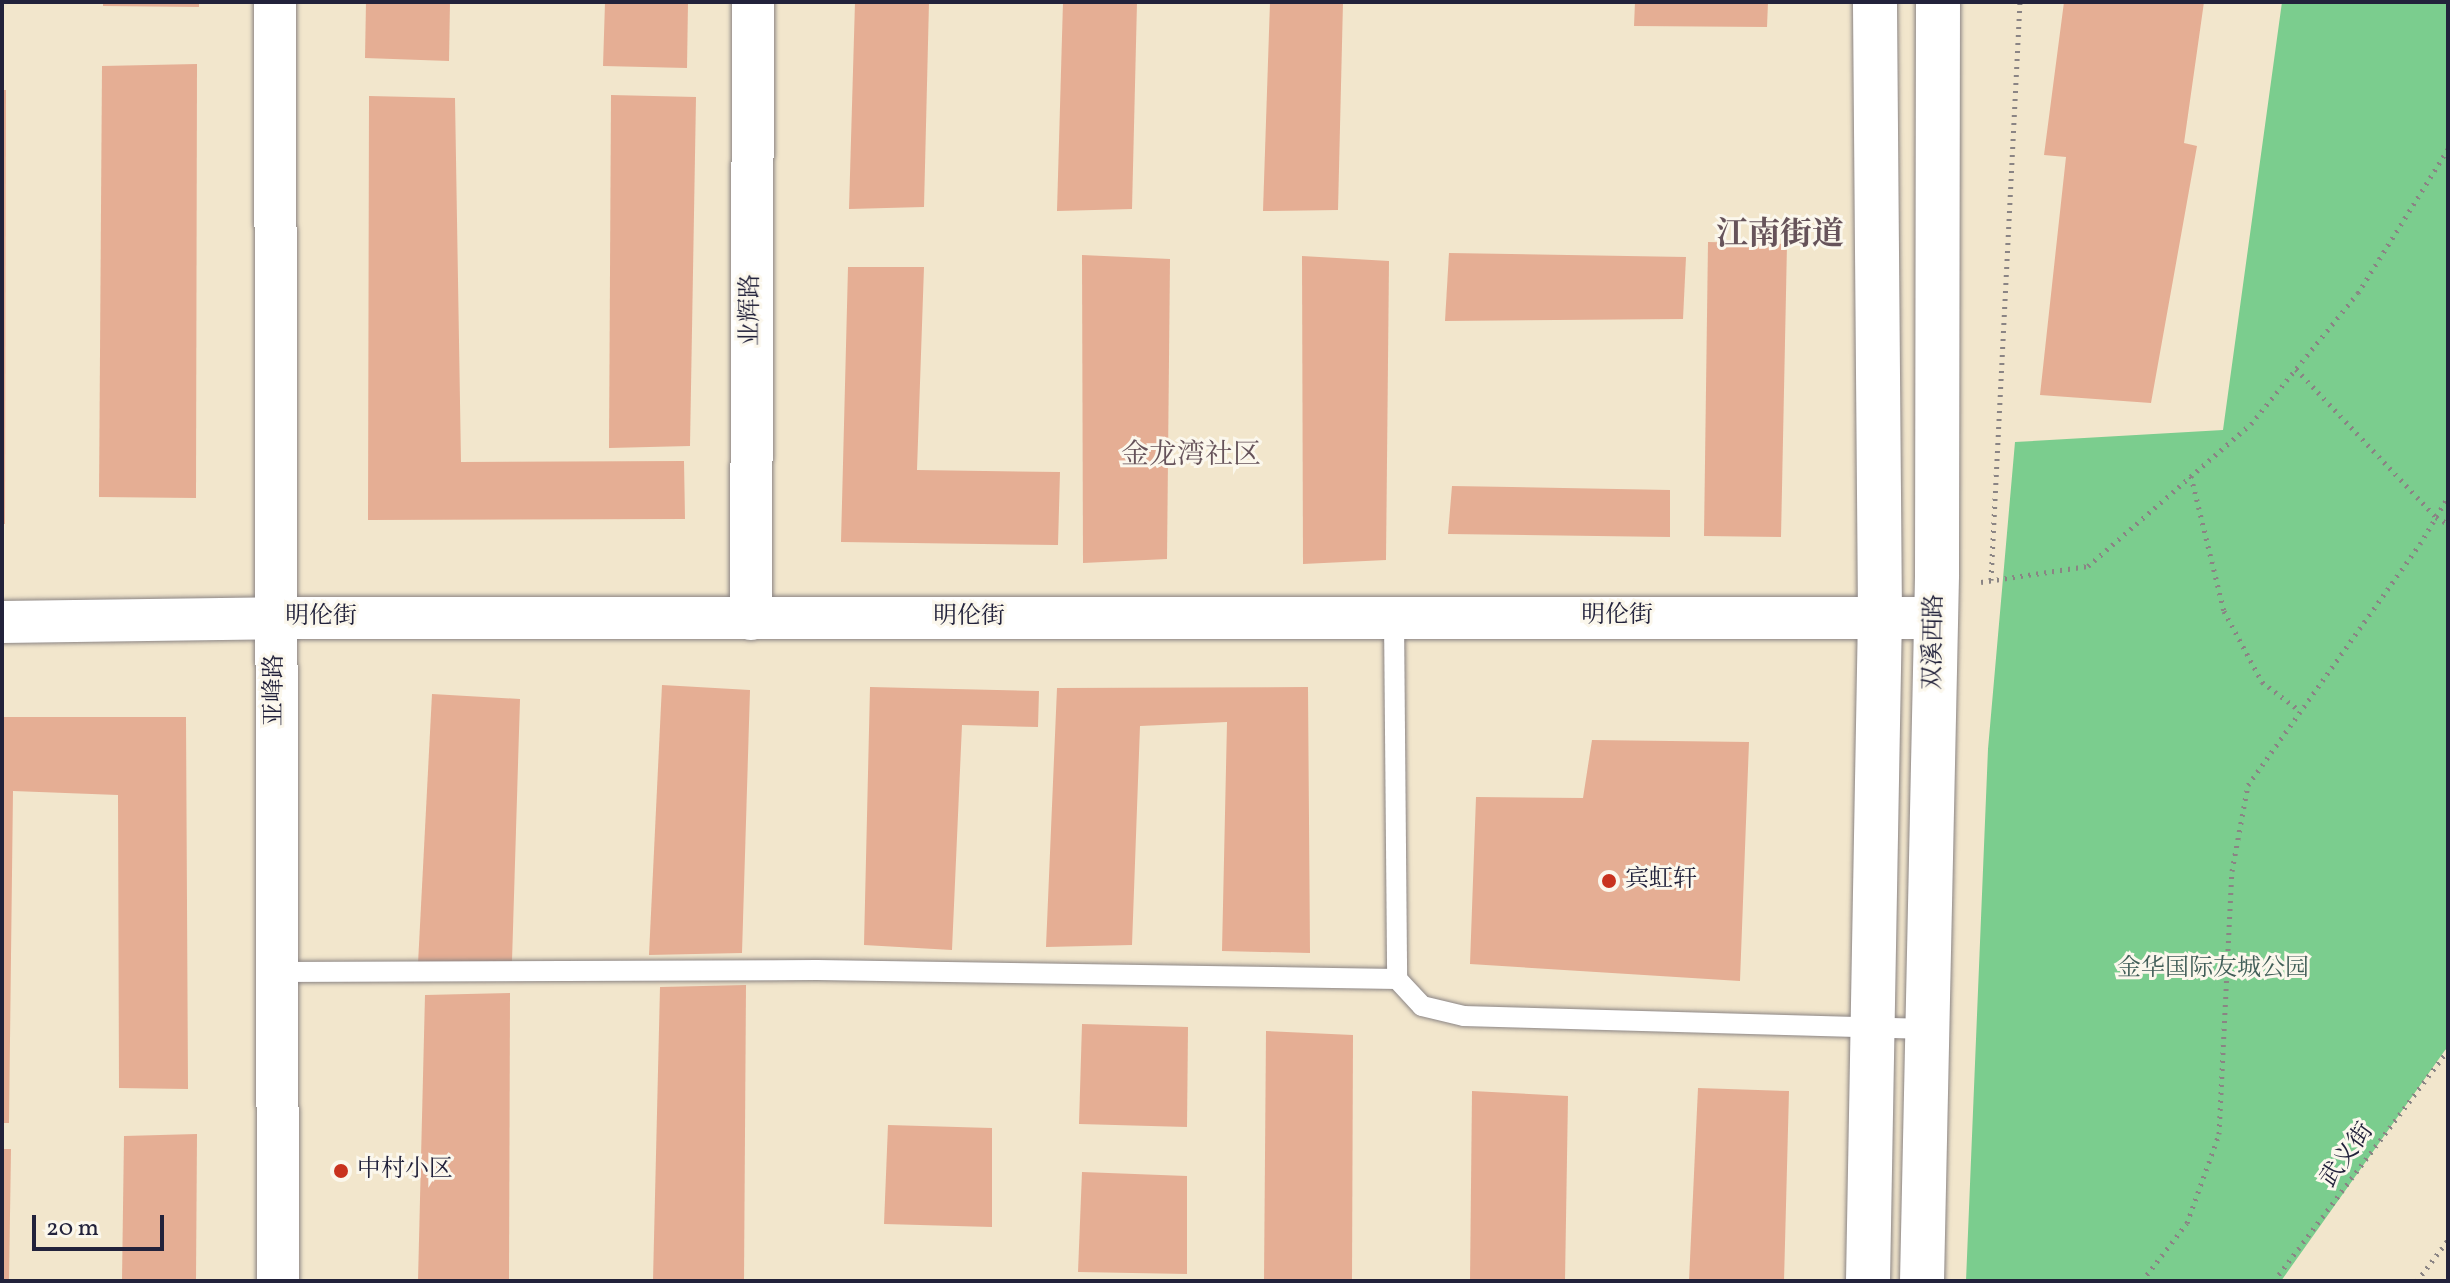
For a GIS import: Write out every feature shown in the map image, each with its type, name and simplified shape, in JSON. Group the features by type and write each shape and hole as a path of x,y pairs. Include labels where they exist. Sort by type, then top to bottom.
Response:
{"main road":[{"path":"1868,1281 1880,616 1875,2"},
{"name":"双溪西路","path":"1922,1281 1936,604 1938,2"}],"street":[{"name":"亚峰路","path":"275,2 278,1281"},
{"name":"业辉路","path":"751,619 753,2"},
{"name":"明伦街","path":"2,622 276,618 1880,616 1936,604"}],"lane":[{"path":"1394,617 1397,979 1422,1006 1464,1016 1927,1029"},
{"path":"277,972 817,970 1397,979"}],"path":[{"path":"1991,581 2020,2"},
{"path":"1936,604 1991,581 2088,566 2251,424 2358,293 2448,149"},
{"path":"2296,369 2436,517 2448,524"},
{"path":"2191,476 2224,611 2262,682 2299,710"},
{"path":"2142,1281 2187,1223 2219,1134 2232,871 2248,785 2448,497"},
{"name":"武义街","path":"2274,1281 2448,1050"},
{"path":"2417,1281 2448,1240"}],"green space":[{"name":"金华国际友城公园","path":"2282,2 2448,2 2448,1046 2281,1281 1966,1281 1988,749 2015,442 2223,430"}],"building":[{"path":"103,2 199,2 199,7 103,6"},
{"path":"366,2 450,2 449,61 365,58"},
{"path":"605,2 688,2 687,68 603,66"},
{"path":"855,2 929,2 924,207 849,209"},
{"path":"1063,2 1137,2 1132,209 1057,211"},
{"path":"1270,2 1343,2 1338,210 1263,211"},
{"path":"1635,2 1768,2 1767,27 1634,26"},
{"path":"2064,2 2204,2 2184,143 2197,146 2151,403 2040,395 2066,157 2044,155"},
{"path":"197,64 196,498 99,497 102,66"},
{"path":"2,90 6,90 5,524 2,524"},
{"path":"611,95 696,97 690,446 609,448"},
{"path":"369,96 455,98 461,462 684,461 685,519 368,520"},
{"path":"1708,242 1787,244 1781,537 1704,536"},
{"path":"1449,253 1686,257 1683,319 1445,321"},
{"path":"1082,255 1170,259 1167,559 1083,563"},
{"path":"1302,256 1389,261 1386,560 1303,564"},
{"path":"848,267 924,267 917,470 1060,472 1058,545 841,542"},
{"path":"1452,486 1670,490 1670,537 1448,534"},
{"path":"662,685 750,690 742,953 649,955"},
{"path":"870,687 1039,691 1038,727 962,725 952,950 864,945"},
{"path":"1308,687 1310,953 1222,951 1227,722 1140,726 1132,945 1046,947 1057,688"},
{"path":"432,694 520,699 512,961 418,964"},
{"path":"2,717 186,717 188,1089 119,1088 118,795 13,791 9,1123 2,1123"},
{"name":"宾虹轩","path":"1592,740 1749,742 1740,981 1470,964 1476,797 1583,798"},
{"path":"746,985 744,1281 653,1281 660,987"},
{"path":"510,993 509,1281 418,1281 425,995"},
{"path":"1082,1024 1188,1027 1187,1127 1079,1124"},
{"path":"1266,1031 1353,1035 1352,1281 1264,1281"},
{"path":"1698,1088 1789,1091 1784,1281 1689,1281"},
{"path":"1472,1091 1568,1096 1565,1281 1470,1281"},
{"path":"888,1125 992,1128 992,1227 884,1224"},
{"path":"197,1134 196,1281 122,1281 124,1136"},
{"path":"2,1149 11,1149 9,1281 2,1281"},
{"path":"1082,1172 1187,1176 1187,1274 1078,1272"}],"place":[{"name":"宾虹轩","path":"1609,881"},
{"name":"中村小区","path":"341,1171"}],"district":[{"name":"江南街道","path":"1780,236"},
{"name":"金龙湾社区","path":"1191,456"}]}
